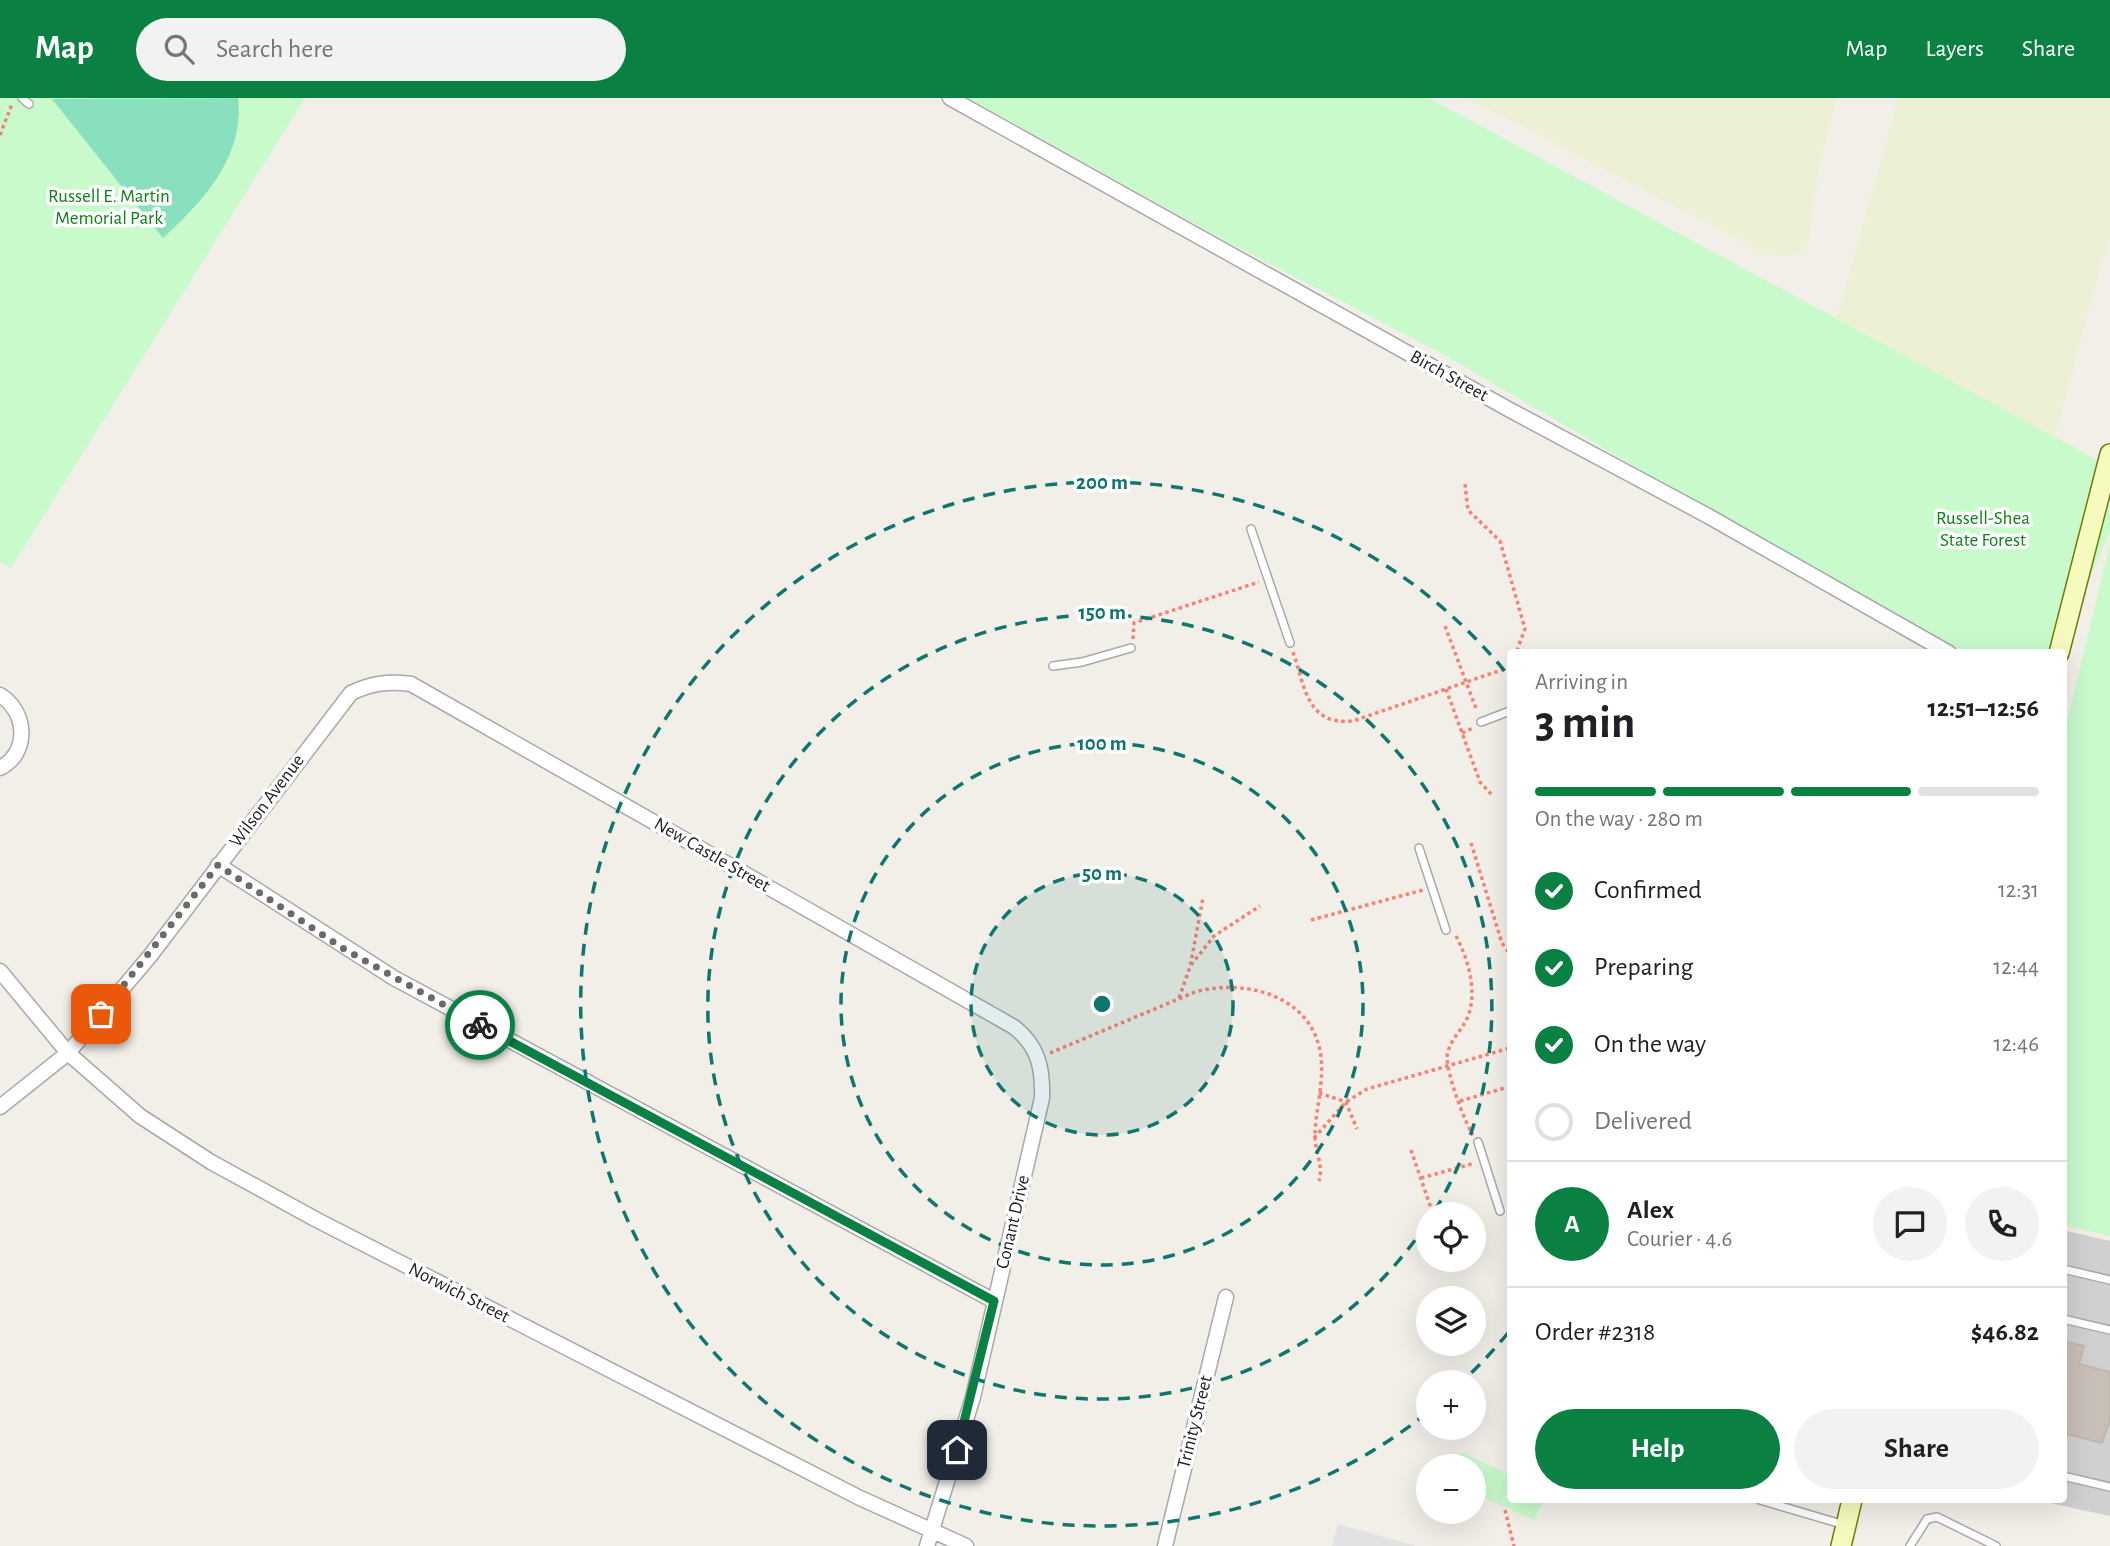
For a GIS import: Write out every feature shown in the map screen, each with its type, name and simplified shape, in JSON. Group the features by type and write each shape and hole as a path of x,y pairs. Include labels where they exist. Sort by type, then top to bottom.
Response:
{"main road":[{"path":"2060,649 2110,454"},
{"path":"1841,1546 1851,1503"}],"street":[{"name":"Birch Street","path":"950,98 1510,410 1708,516 1942,649"},
{"name":"New Castle Street","path":"369,684 390,681 411,684 1014,1027 1029,1039 1039,1057"},
{"name":"Wilson Avenue","path":"0,1107 68,1053 150,956 351,693 369,684"},
{"path":"0,695 13,705 22,730 15,756 0,768"},
{"path":"218,865 394,978 994,1301"},
{"name":"Norwich Street","path":"0,971 68,1053 140,1115 211,1163 860,1498 966,1546"},
{"name":"Conant Drive","path":"927,1546 934,1531 973,1397 1042,1098 1039,1057"},
{"name":"Trinity Street","path":"1165,1546 1226,1297"}],"lane":[{"path":"22,98 29,104"},
{"path":"1251,529 1290,643"},
{"path":"1053,666 1082,662 1131,648"},
{"path":"1481,722 1507,712"},
{"path":"1419,848 1446,930"},
{"path":"1478,1142 1500,1211"},
{"path":"2067,1270 2110,1280"},
{"path":"2067,1320 2110,1329"},
{"path":"2067,1477 2110,1487"},
{"path":"1770,1503 1846,1525"},
{"path":"1910,1546 1927,1519 1937,1517 1996,1546"}],"path":[{"path":"0,135 14,98"},
{"path":"1465,484 1468,510 1500,541 1525,629 1518,649"},
{"path":"1131,648 1135,623 1268,579"},
{"path":"1446,626 1474,701"},
{"path":"1290,643 1310,701 1317,712 1327,720 1353,721 1507,668"},
{"path":"1446,689 1480,782 1492,795"},
{"path":"1471,844 1502,943 1507,950"},
{"path":"1311,920 1432,887"},
{"path":"1179,998 1190,967 1203,898"},
{"path":"1190,967 1214,936 1260,906"},
{"path":"1446,930 1457,936 1473,994 1472,1009 1450,1048 1448,1064 1470,1132 1478,1142"},
{"path":"1039,1057 1179,998 1215,986 1232,986 1271,995 1300,1011 1318,1039 1322,1069 1314,1138 1322,1173 1319,1181"},
{"path":"1314,1138 1346,1102 1367,1089 1507,1049"},
{"path":"1460,1101 1507,1087"},
{"path":"1319,1093 1346,1102 1357,1129"},
{"path":"1411,1150 1429,1202"},
{"path":"1420,1178 1484,1160"},
{"path":"1505,1510 1514,1546"}],"shaded area":[{"path":"2067,1231 2110,1241 2110,1516 2050,1503 2067,1503"},
{"path":"1338,1524 1417,1546 1332,1546"}],"green space":[{"name":"Russell E. Martin Memorial Park","path":"0,98 305,98 11,568 0,562"},
{"path":"238,98 235,140 228,159 206,193 163,238 52,99"},
{"name":"Russell-Shea State Forest","path":"968,98 1429,98 2110,467 2110,531 2060,649 1960,649 1704,507 1443,354 1226,241"},
{"path":"1467,98 1837,98 1822,156 1806,253 1769,256"},
{"path":"1898,98 2110,98 2110,233 2055,438 1833,330"},
{"path":"2110,544 2110,1236 2067,1226 2067,721"},
{"path":"1486,1464 1507,1474 1507,1503 1542,1503 1534,1520 1486,1498"}],"building":[{"path":"2067,1342 2084,1346 2079,1364 2110,1372 2110,1420 2102,1443 2067,1434"}],"way so far":[{"path":"101,1014 150,956 218,865 344,949 480,1025"}],"route":[{"path":"480,1025 994,1301 973,1397 957,1450"}]}
